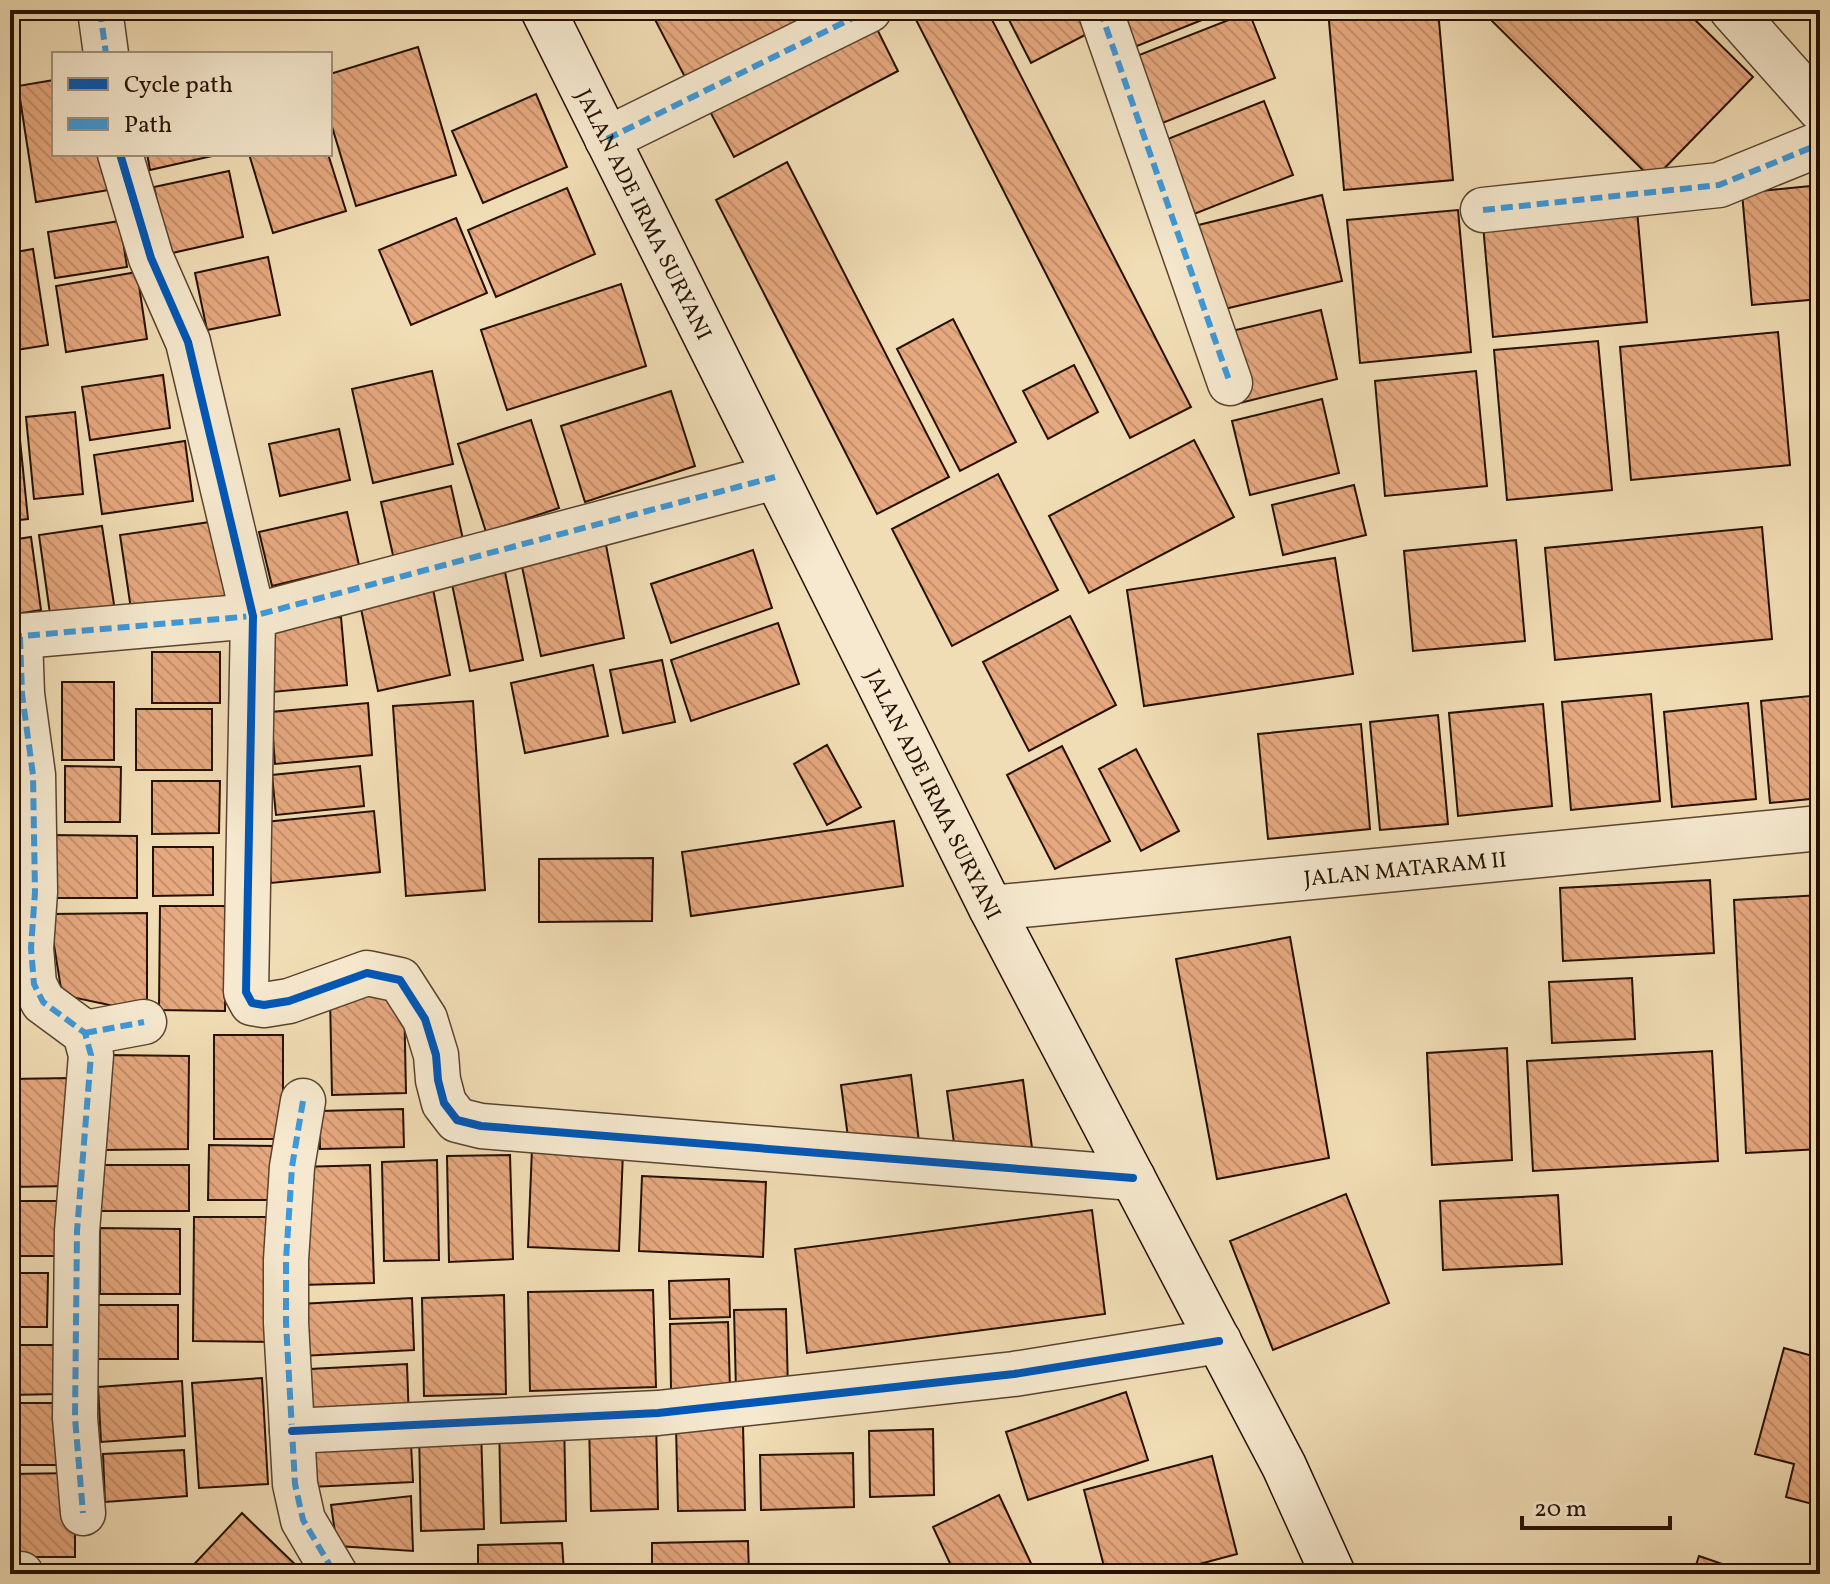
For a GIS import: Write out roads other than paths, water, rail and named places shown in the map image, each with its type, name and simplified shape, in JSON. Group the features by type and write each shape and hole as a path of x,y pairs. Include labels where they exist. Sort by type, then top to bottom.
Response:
{"street":[{"path":"100,10 106,52"},
{"name":"JALAN ADE IRMA SURYANI","path":"543,10 991,908 1284,1466 1333,1574"},
{"path":"607,139 869,10"},
{"path":"1100,10 1230,383"},
{"path":"1732,10 1820,109"},
{"path":"1483,210 1719,185 1820,144"},
{"path":"121,156 151,258 188,342 253,616 246,992 252,1003 264,1005 289,1001 367,973 400,980 425,1019 436,1055 444,1103 457,1120 481,1126 1133,1178"},
{"path":"83,1513 75,1418 77,1231 91,1055 85,1033 43,1002 34,984 31,948 35,892 33,775 15,637 54,631 253,616 775,477"},
{"name":"JALAN MATARAM II","path":"991,908 1820,828"},
{"path":"85,1033 144,1022"},
{"path":"303,1101 292,1167 286,1260 286,1323 295,1484 303,1520 335,1574"},
{"path":"292,1431 658,1413 1014,1374 1219,1341"}]}
